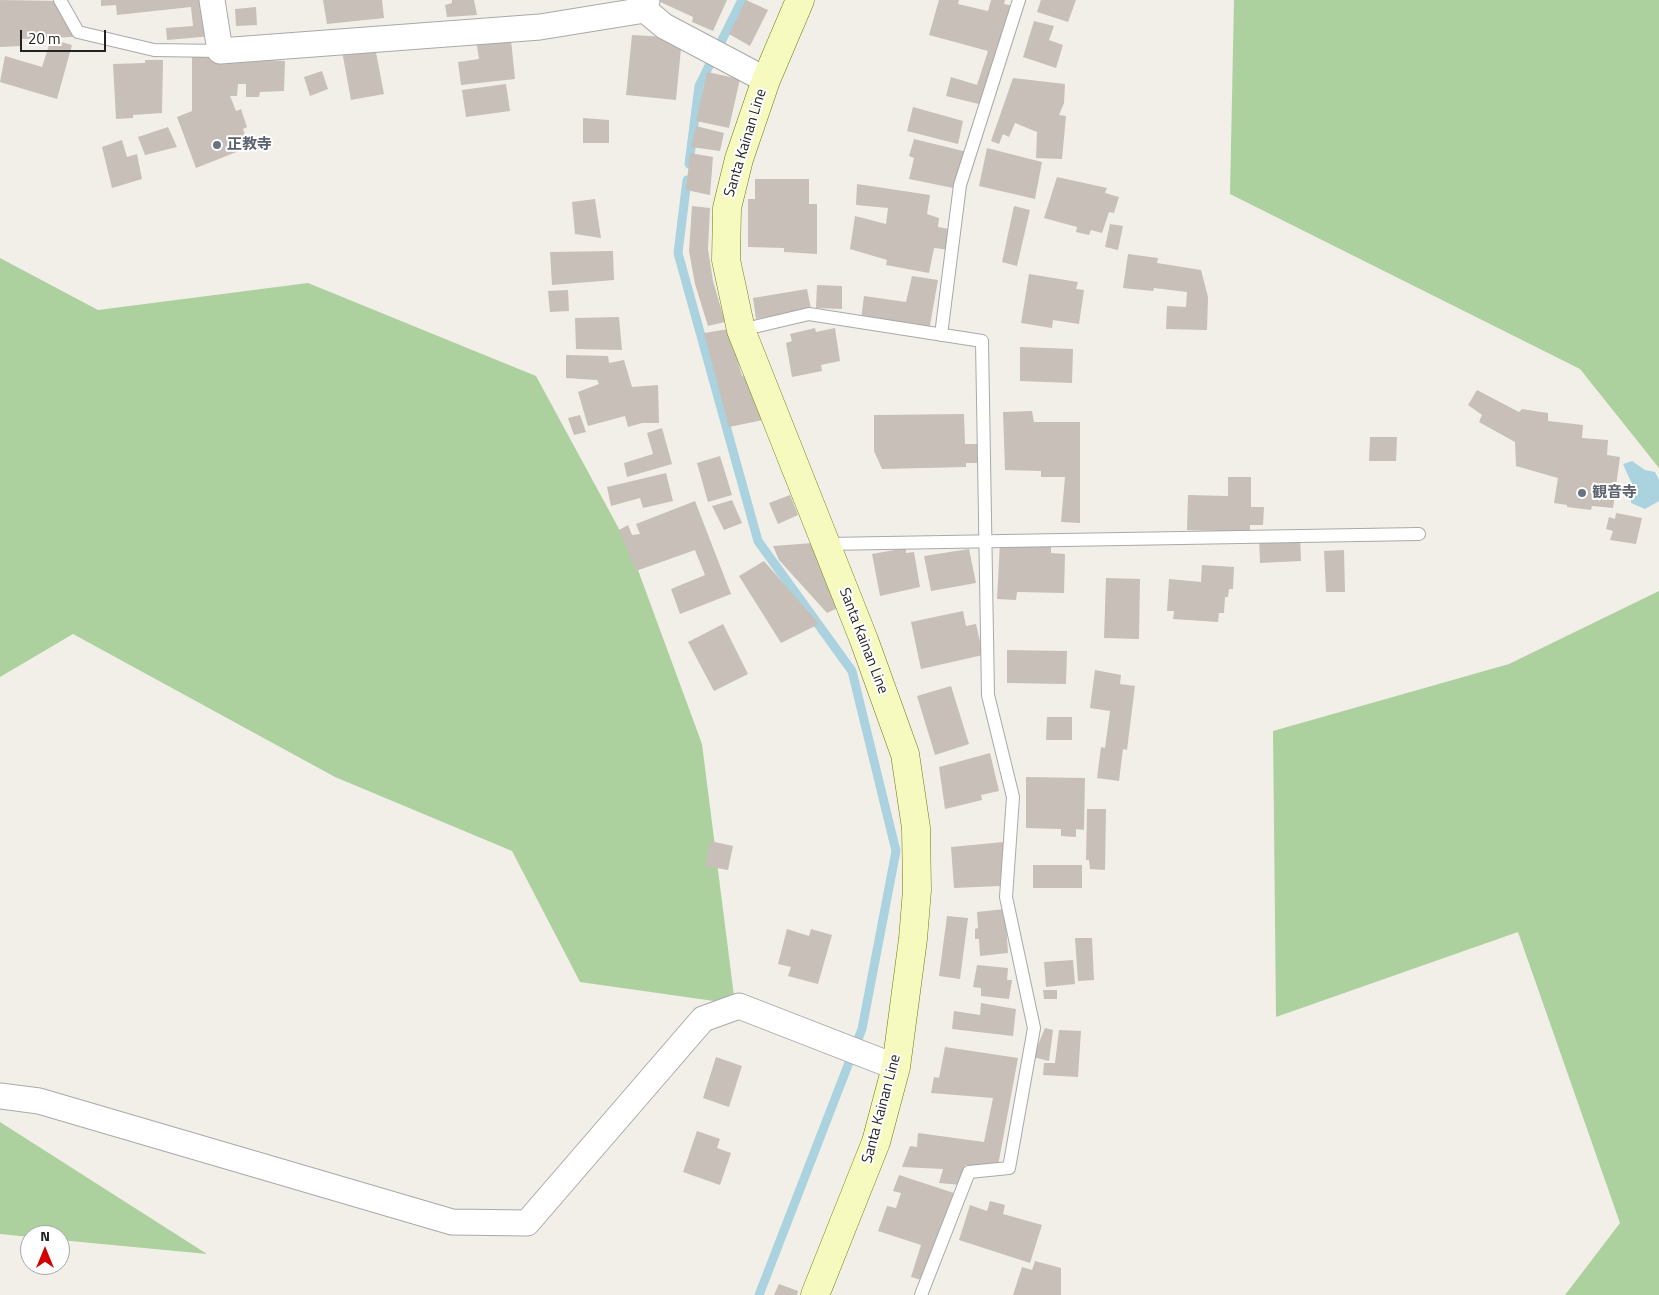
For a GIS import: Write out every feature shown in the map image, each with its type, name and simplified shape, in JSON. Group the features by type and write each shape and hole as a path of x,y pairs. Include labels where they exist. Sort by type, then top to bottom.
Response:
{"main road":[{"name":"Santa Kainan Line","path":"800,0 766,80 739,160 727,208 726,260 741,330 826,544 905,754 916,828 917,890 913,938 896,1067 876,1142 815,1295"}],"street":[{"path":"212,0 220,51 540,27 646,5 664,26 766,80"},
{"path":"0,1096 39,1101 452,1222 528,1224 703,1019 739,1006 896,1067"}],"lane":[{"path":"60,0 78,32 154,50 220,51"},
{"path":"941,335 960,185 1018,0"},
{"path":"741,330 809,314 982,342 988,695 1013,796 1006,897 1034,1028 1009,1168 969,1172 921,1295"},
{"path":"826,544 1419,534"}],"green space":[{"path":"1234,0 1659,0 1659,468 1580,369 1230,194"},
{"path":"0,258 98,310 308,283 536,376 631,551 702,744 735,1004 580,982 512,851 335,777 73,634 0,677"},
{"path":"1659,591 1659,1295 1565,1295 1620,1223 1518,932 1276,1017 1273,731 1509,664"},
{"path":"0,1122 207,1254 70,1241 70,1225 20,1225 20,1236 0,1234"}],"water":[{"path":"1632,461 1645,470 1655,472 1659,480 1659,501 1645,509 1631,503 1631,482 1623,464"}],"building":[{"path":"0,0 61,1 73,37 22,39 21,46 0,47"},
{"path":"101,0 209,0 213,36 167,40 166,28 193,26 191,7 117,15 116,5 101,6"},
{"path":"323,0 382,0 384,18 327,24"},
{"path":"452,0 474,0 477,15 447,17 445,5 452,3"},
{"path":"656,0 727,0 713,31 692,22 693,17"},
{"path":"746,0 768,10 750,46 729,34"},
{"path":"939,0 959,0 958,4 988,11 991,0 1005,0 1004,4 1014,6 983,105 946,96 951,77 977,85 988,51 929,35"},
{"path":"1041,0 1076,0 1068,22 1037,12"},
{"path":"256,7 257,25 236,26 235,9"},
{"path":"1034,21 1054,26 1049,40 1063,45 1056,68 1023,57"},
{"path":"510,30 515,79 461,85 458,62 479,59 475,34"},
{"path":"632,35 682,38 676,100 626,95"},
{"path":"51,39 72,45 57,99 0,82 5,56 42,67"},
{"path":"375,47 384,94 351,100 342,51"},
{"path":"192,54 206,57 285,61 284,91 260,92 259,97 246,97 246,84 238,84 237,96 230,96 236,111 241,109 247,127 243,129 249,147 196,168 177,117 192,111"},
{"path":"145,60 163,60 162,113 133,115 133,118 116,119 113,64 145,63"},
{"path":"322,71 328,89 310,96 304,77"},
{"path":"707,72 740,79 729,128 696,121"},
{"path":"1013,78 1065,84 1064,103 1059,115 1066,116 1062,159 1036,158 1037,132 1015,123 1009,137 1003,134 999,144 991,141"},
{"path":"506,84 510,111 466,117 462,90"},
{"path":"913,107 963,121 958,144 907,131"},
{"path":"583,118 609,120 609,143 583,143"},
{"path":"696,126 724,133 720,151 691,147"},
{"path":"168,127 177,147 145,155 138,137"},
{"path":"914,139 967,152 958,189 909,179 914,158 909,156"},
{"path":"122,140 127,157 137,154 142,179 112,188 102,147"},
{"path":"987,148 1042,162 1035,199 979,186"},
{"path":"690,153 713,157 710,195 686,190"},
{"path":"1057,177 1107,188 1105,193 1119,197 1114,213 1109,212 1102,233 1091,230 1089,235 1076,232 1077,227 1044,218"},
{"path":"755,179 809,179 809,204 817,204 817,254 784,252 784,248 748,247 748,199 755,199"},
{"path":"857,184 930,195 927,214 939,218 938,227 954,230 950,250 934,248 929,273 886,265 887,260 850,249 855,216 886,224 888,208 856,205"},
{"path":"595,199 601,238 575,234 572,202"},
{"path":"692,206 710,208 708,249 713,281 725,322 708,326 695,284 689,251"},
{"path":"1014,206 1030,210 1017,266 1002,262"},
{"path":"1110,224 1123,226 1118,250 1105,247"},
{"path":"613,251 614,280 552,285 550,252"},
{"path":"1128,254 1158,258 1157,263 1201,270 1208,297 1207,330 1166,329 1167,306 1186,307 1187,292 1154,288 1153,291 1123,288"},
{"path":"1029,274 1078,282 1076,289 1084,290 1079,324 1053,320 1052,328 1021,323"},
{"path":"912,276 938,280 929,331 861,319 864,296 906,302"},
{"path":"817,285 842,286 842,309 816,308"},
{"path":"807,289 811,309 756,319 753,298"},
{"path":"568,290 569,311 550,312 548,291"},
{"path":"619,317 622,350 576,349 575,318"},
{"path":"815,328 816,332 835,328 840,361 821,365 822,371 792,377 786,343 792,341 790,334"},
{"path":"729,329 742,376 747,374 763,420 729,427 704,333"},
{"path":"1020,347 1073,349 1072,383 1020,381"},
{"path":"566,355 608,356 609,363 624,360 632,387 658,385 659,423 642,423 628,427 625,416 588,426 578,392 599,384 597,380 566,378"},
{"path":"1477,390 1519,412 1522,409 1548,413 1548,421 1583,425 1582,438 1608,440 1607,455 1620,457 1613,508 1592,506 1591,510 1567,507 1567,505 1554,503 1558,478 1516,466 1515,442 1479,422 1482,415 1468,405"},
{"path":"1032,411 1034,422 1080,422 1080,523 1061,522 1065,477 1041,477 1041,471 1005,470 1003,412"},
{"path":"964,414 965,444 978,444 978,463 966,463 966,467 882,469 874,451 874,415"},
{"path":"580,415 586,432 574,435 568,418"},
{"path":"662,428 672,464 627,477 624,463 653,454 647,433"},
{"path":"1370,437 1397,437 1396,461 1369,461"},
{"path":"720,456 732,495 708,502 697,463"},
{"path":"666,473 673,501 643,508 640,498 611,506 607,487"},
{"path":"1228,477 1251,477 1251,507 1264,507 1263,525 1250,525 1250,532 1187,530 1188,495 1228,496"},
{"path":"790,495 798,515 778,524 769,503"},
{"path":"732,500 742,523 724,530 712,506"},
{"path":"695,501 731,594 680,614 671,589 705,575 695,550 636,571 619,530 628,525 632,535 640,534 636,524"},
{"path":"1616,513 1642,518 1636,544 1610,540 1613,531 1606,529 1609,517 1615,519"},
{"path":"1300,535 1301,561 1260,563 1259,536"},
{"path":"1000,542 1051,544 1051,553 1065,554 1064,593 1017,592 1016,600 997,599"},
{"path":"813,543 838,608 827,613 779,560 773,546"},
{"path":"906,548 906,553 914,552 920,587 880,596 872,554"},
{"path":"969,549 976,583 931,591 924,556"},
{"path":"1344,550 1345,592 1326,592 1324,551"},
{"path":"764,561 819,624 781,643 739,576"},
{"path":"1202,565 1234,567 1233,589 1229,589 1228,597 1225,597 1224,613 1219,613 1218,622 1173,619 1174,611 1167,611 1169,579 1201,582"},
{"path":"1106,578 1140,579 1139,639 1104,638"},
{"path":"963,611 966,626 976,624 983,655 921,669 911,622"},
{"path":"723,624 748,674 714,691 688,642"},
{"path":"1007,650 1067,651 1066,684 1007,683"},
{"path":"1095,670 1121,675 1120,684 1135,686 1127,750 1123,749 1119,781 1097,778 1101,747 1105,748 1110,711 1090,708"},
{"path":"951,686 969,744 935,755 917,696"},
{"path":"1047,717 1072,717 1072,740 1046,740"},
{"path":"990,753 999,791 981,795 982,800 945,809 939,767"},
{"path":"1026,777 1085,778 1084,830 1076,829 1076,837 1061,836 1061,829 1026,828"},
{"path":"1087,809 1106,809 1105,870 1090,869 1089,860 1086,860"},
{"path":"710,841 733,846 728,870 705,866"},
{"path":"1004,842 1000,886 954,888 951,847"},
{"path":"1033,865 1082,865 1082,888 1033,888"},
{"path":"1005,909 1008,953 980,956 979,939 975,939 975,929 978,928 977,912"},
{"path":"947,916 968,918 960,979 939,976"},
{"path":"787,929 809,936 811,929 832,935 818,984 788,976 791,967 778,964"},
{"path":"1075,938 1092,938 1094,980 1078,981"},
{"path":"1073,960 1075,984 1046,987 1044,962"},
{"path":"977,965 1008,968 1007,980 1012,980 1009,999 981,996 981,988 973,987"},
{"path":"1043,990 1057,990 1057,999 1044,999"},
{"path":"981,1003 1016,1009 1013,1036 952,1029 954,1011 980,1015"},
{"path":"1045,1028 1053,1030 1049,1061 1033,1057"},
{"path":"1059,1030 1081,1031 1078,1077 1043,1075 1044,1063 1055,1063"},
{"path":"945,1047 1018,1058 997,1171 965,1165 961,1185 939,1183 943,1169 902,1167 910,1146 917,1147 918,1133 984,1142 993,1098 931,1093 934,1077 939,1078"},
{"path":"716,1057 742,1066 729,1107 703,1098"},
{"path":"697,1131 720,1139 717,1148 731,1153 720,1185 683,1172"},
{"path":"899,1175 954,1193 925,1281 911,1277 921,1245 878,1231 887,1206 896,1208 901,1193 893,1191"},
{"path":"990,1201 1005,1205 1003,1214 1042,1225 1030,1263 959,1240 970,1205 987,1211"},
{"path":"1035,1261 1061,1268 1061,1295 1013,1295 1022,1267 1032,1270"},
{"path":"779,1284 798,1291 797,1295 774,1295"}],"waterway":[{"path":"689,164 699,86 742,0"},
{"path":"687,180 678,253 758,541 852,671 896,851 862,1029 759,1295"}],"place":[{"name":"正教寺","path":"217,145"},
{"name":"観音寺","path":"1582,493"}]}
